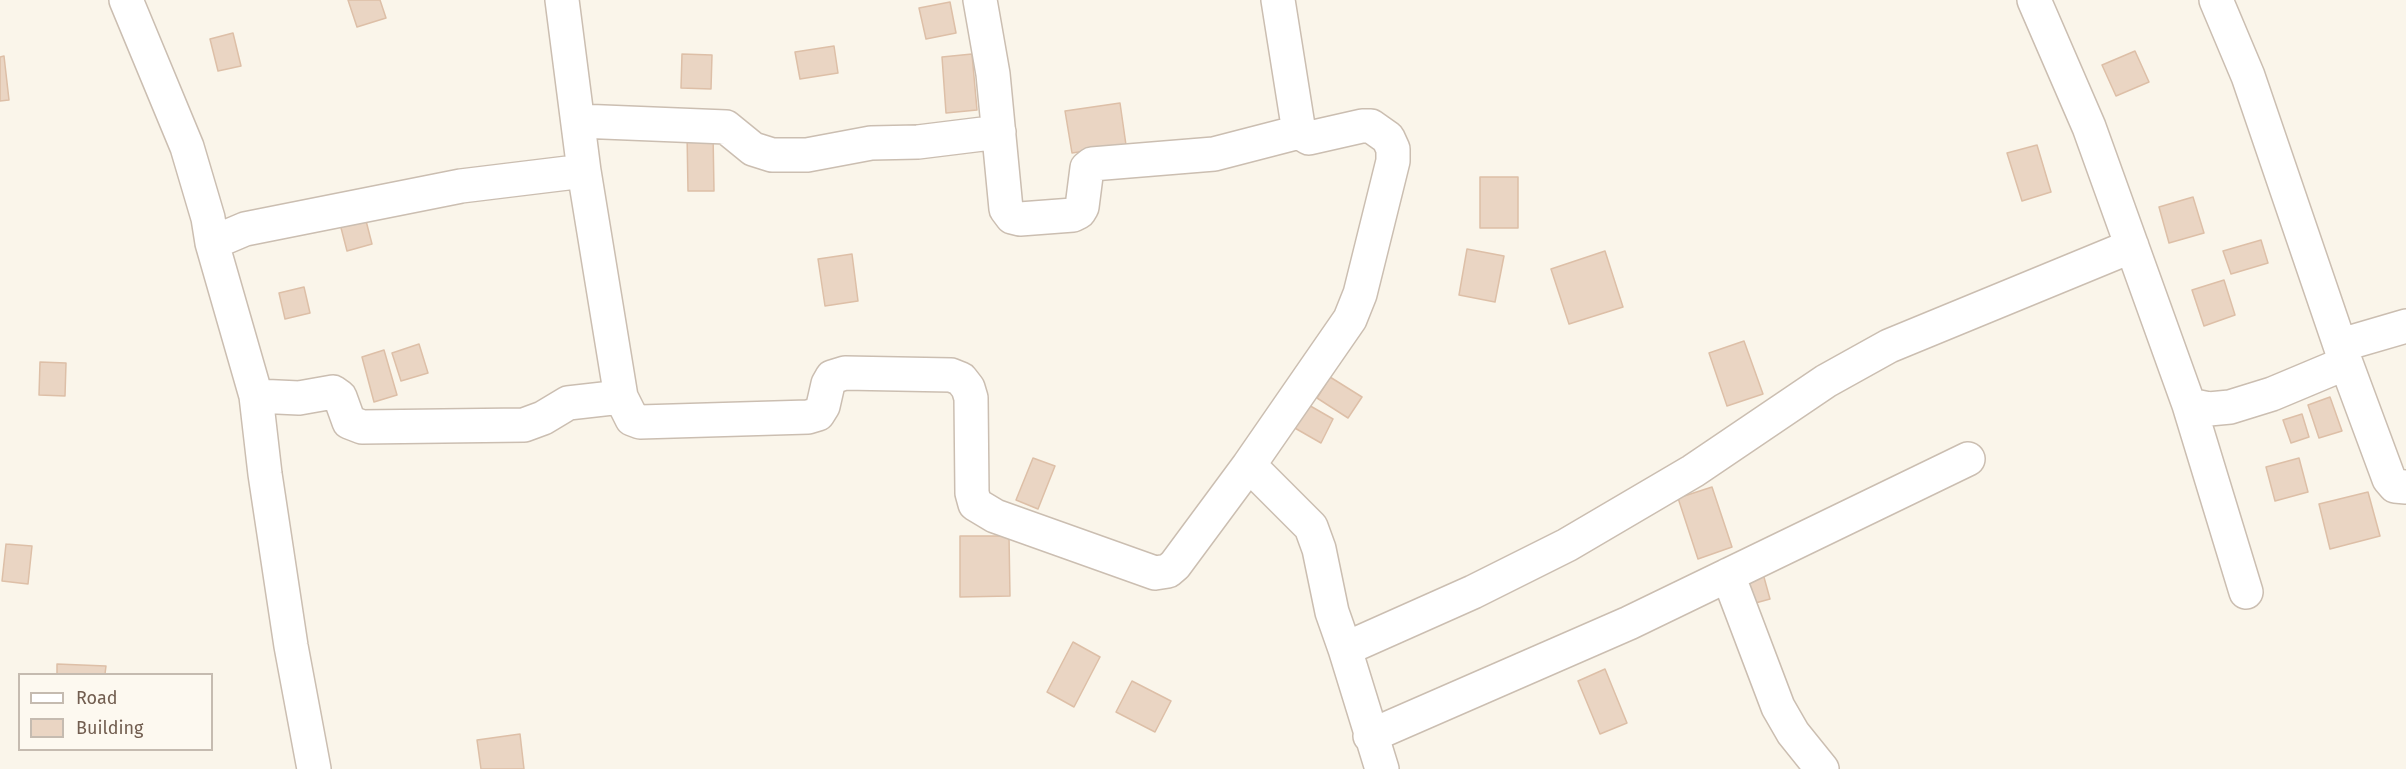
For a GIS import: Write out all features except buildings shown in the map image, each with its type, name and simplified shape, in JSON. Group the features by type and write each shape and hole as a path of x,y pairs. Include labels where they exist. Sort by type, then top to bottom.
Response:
{"street":[{"path":"126,0 187,147 256,396 265,474 291,646 314,769"},
{"path":"562,0 584,171 621,397 626,412 632,419 640,422 808,417 818,414 823,406 828,384 832,377 838,375 951,375 961,379 968,388 971,398 972,493 975,504 995,516 1155,573 1168,571 1175,565 1249,465 1350,319 1360,294 1393,161 1393,149 1388,138 1371,126 1362,126 1309,138 1299,132 1214,154 1092,164 1087,168 1082,207 1078,212 1073,215 1020,219 1012,217 1006,209 993,74 980,0"},
{"path":"1278,0 1299,132"},
{"path":"2034,0 2089,127 2189,405 2246,592"},
{"path":"2216,0 2248,76 2389,479 2395,486 2406,488"},
{"path":"579,121 726,127 753,149 772,155 807,155 871,143 918,142 999,132"},
{"path":"212,243 245,228 280,221 461,186 584,171"},
{"path":"1345,650 1473,592 1568,545 1693,471 1826,381 1889,346 2132,246"},
{"path":"2189,405 2209,409 2230,407 2272,394 2344,354 2406,326"},
{"path":"256,396 299,398 333,392 340,397 350,422 362,427 524,425 543,418 568,403 621,397"},
{"path":"1370,736 1629,623 1968,459"},
{"path":"1249,465 1311,527 1319,549 1332,612 1382,769"},
{"path":"1728,575 1778,707 1793,733 1822,769"}]}
